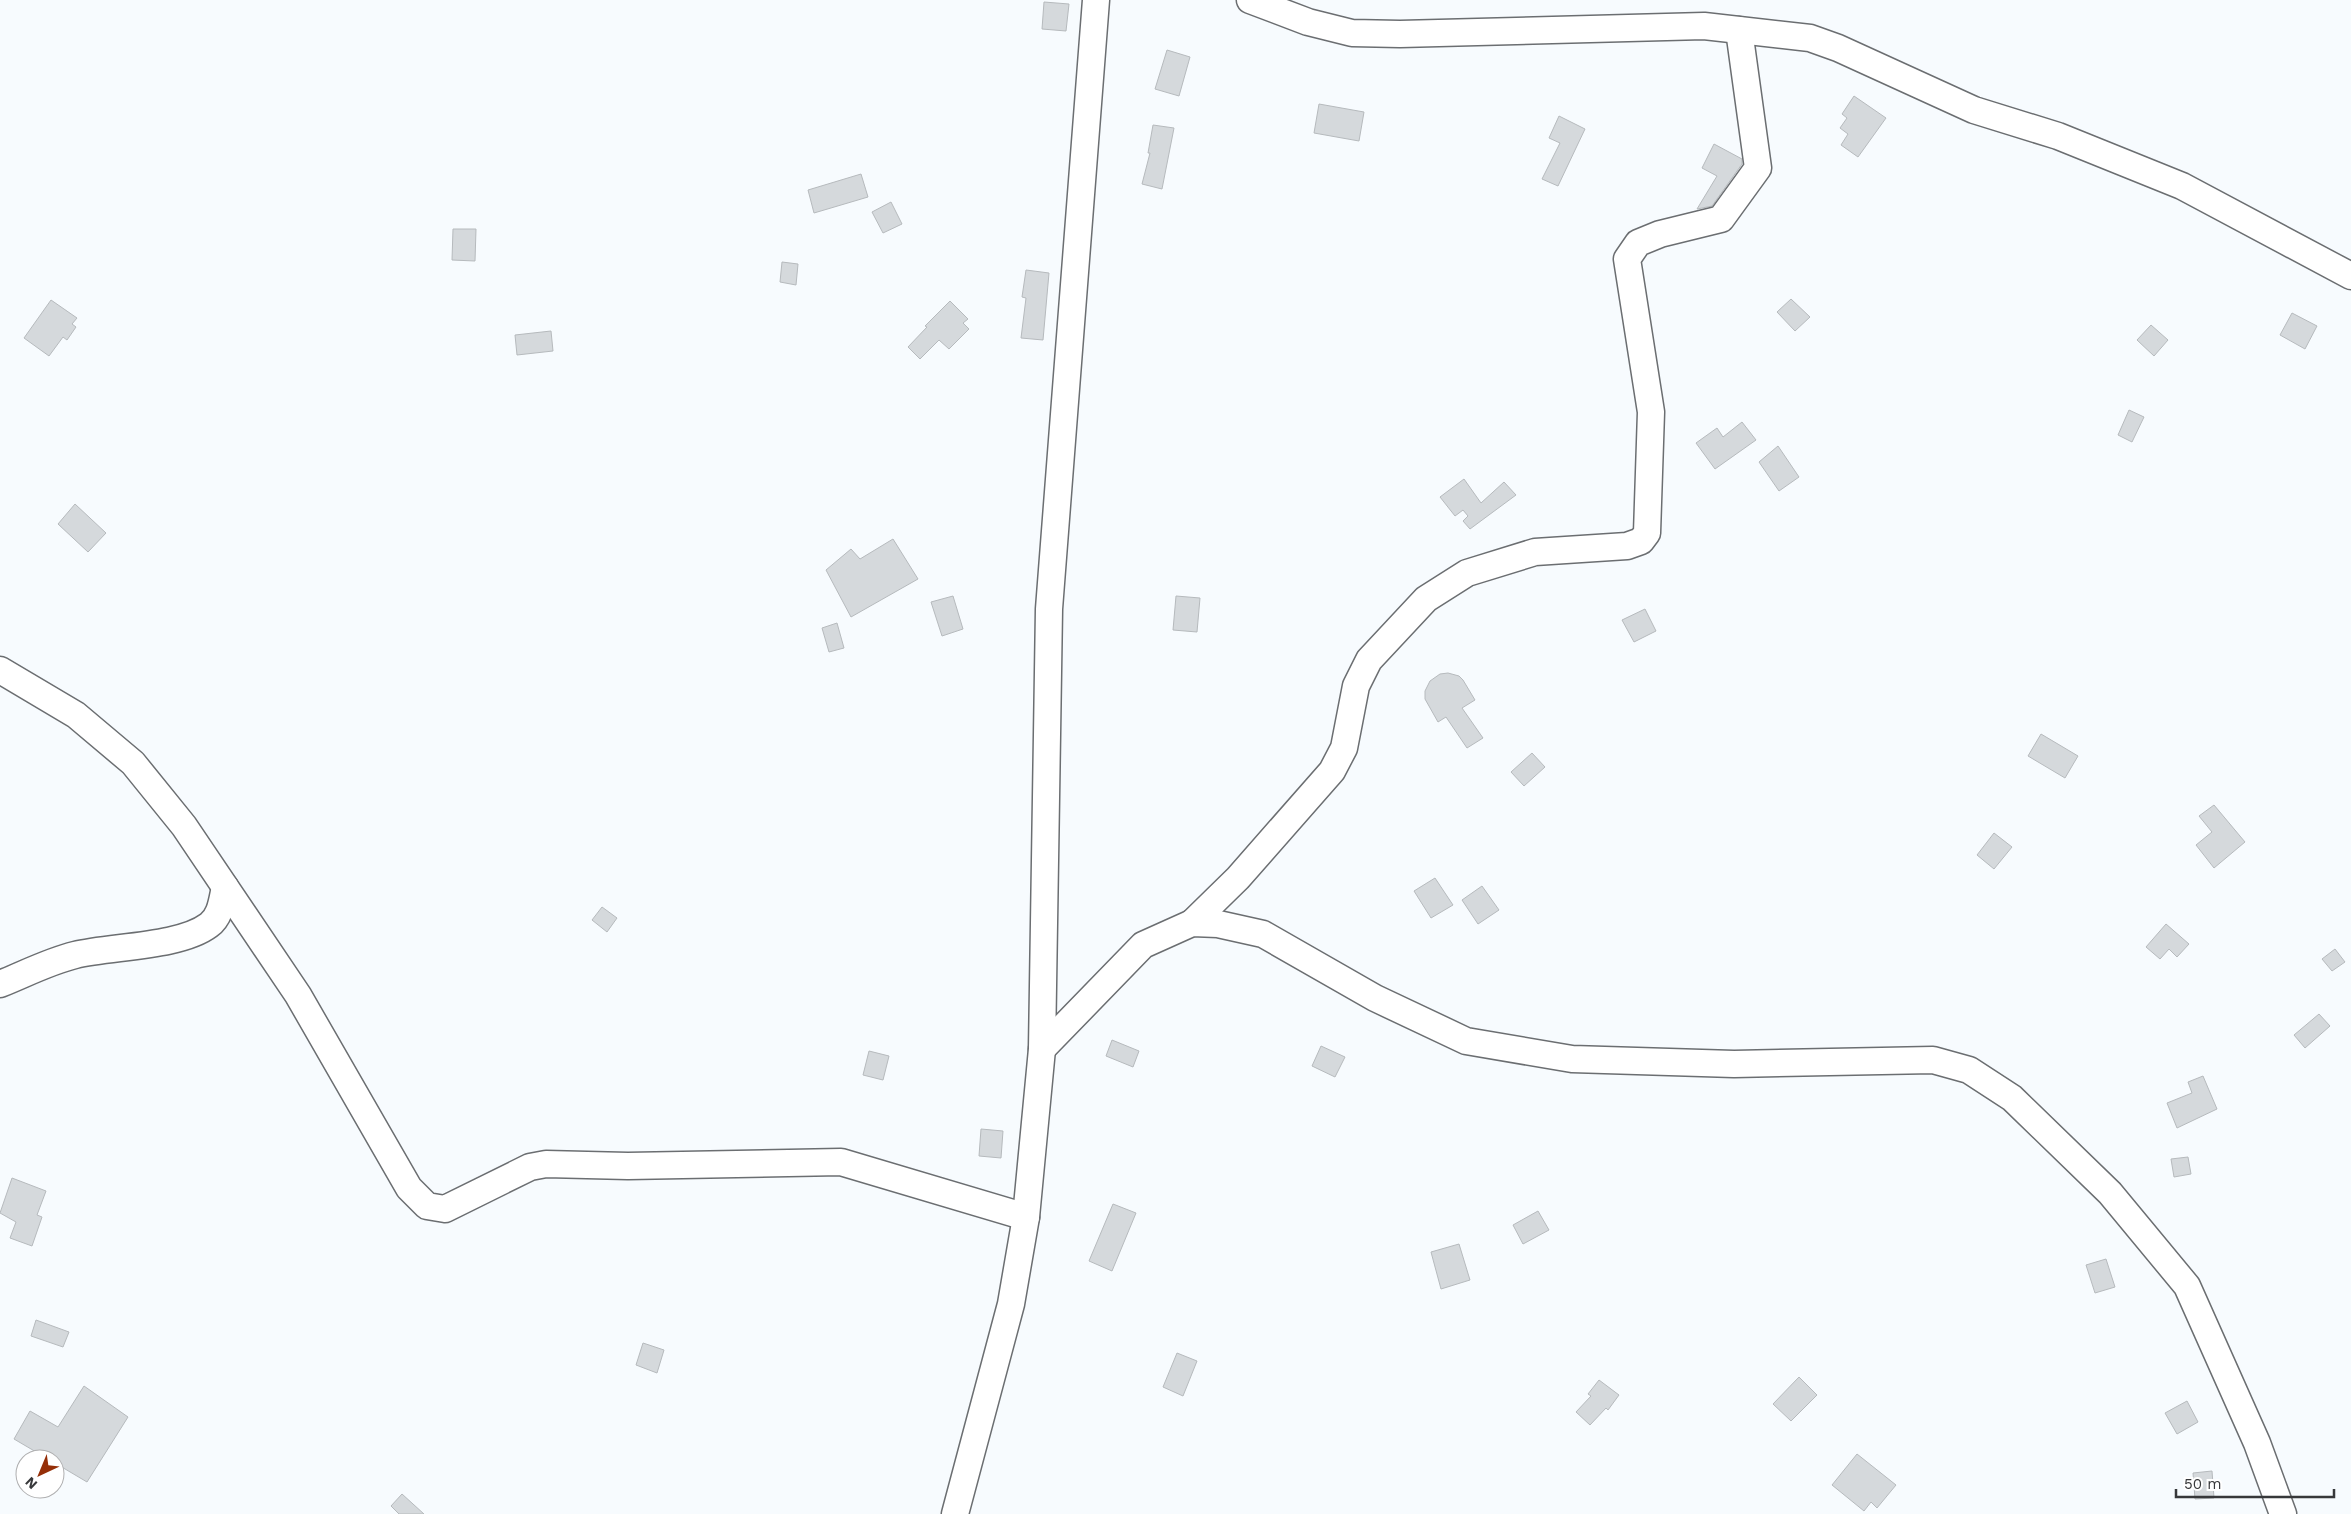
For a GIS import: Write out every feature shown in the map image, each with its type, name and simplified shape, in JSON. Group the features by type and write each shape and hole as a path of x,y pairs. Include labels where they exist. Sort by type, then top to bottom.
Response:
{"street":[{"path":"955,1514 1010,1304 1026,1217 1042,1049 1049,609 1096,0"},
{"path":"1250,0 1308,22 1352,33 1400,34 1704,26 1810,38 1838,48 1974,110 2058,136 2182,186 2351,276"},
{"path":"1042,1049 1143,945 1192,923 1238,878 1332,772 1344,748 1356,686 1369,660 1426,599 1467,573 1535,552 1627,546 1641,541 1647,532 1651,412 1627,259 1638,242 1660,234 1721,219 1758,168 1739,30"},
{"path":"0,670 76,715 133,763 184,826 298,994 409,1188 427,1206 446,1209 530,1167 546,1164 628,1166 841,1162 1026,1217"},
{"path":"0,984 74,955 184,937 207,927 214,920 220,909 225,887"},
{"path":"1192,923 1218,924 1262,934 1375,998 1466,1040 1572,1059 1734,1064 1933,1060 1968,1070 2012,1098 2110,1193 2186,1286 2257,1443 2283,1514"}],"building":[{"path":"1044,2 1069,4 1066,31 1042,29"},
{"path":"1167,50 1190,57 1179,96 1155,89"},
{"path":"1854,96 1886,118 1858,157 1841,145 1848,134 1840,128 1847,118 1842,114"},
{"path":"1319,104 1364,112 1359,141 1314,133"},
{"path":"1559,116 1585,129 1558,186 1542,179 1560,143 1549,138"},
{"path":"1153,125 1174,128 1162,189 1142,184 1150,153 1148,153"},
{"path":"1714,144 1742,159 1742,164 1712,206 1697,209 1717,176 1702,168"},
{"path":"861,174 868,197 814,213 808,190"},
{"path":"891,202 902,224 883,233 872,212"},
{"path":"453,229 476,229 475,261 452,260"},
{"path":"782,262 798,264 796,285 780,282"},
{"path":"1026,270 1049,273 1043,340 1021,338 1026,298 1022,297"},
{"path":"1791,299 1810,317 1795,331 1777,312"},
{"path":"51,300 77,318 72,324 76,327 67,340 63,337 49,356 24,338"},
{"path":"950,301 968,319 963,323 969,329 949,349 939,340 920,359 908,347 927,327 925,326"},
{"path":"2292,313 2317,326 2305,349 2280,335"},
{"path":"2151,325 2168,340 2154,356 2137,340"},
{"path":"551,331 553,351 517,355 515,335"},
{"path":"2129,410 2144,417 2132,442 2118,435"},
{"path":"1742,422 1756,440 1715,469 1696,443 1717,428 1723,437"},
{"path":"1778,446 1799,477 1779,491 1759,462"},
{"path":"1464,479 1481,503 1504,482 1516,495 1470,529 1463,521 1468,516 1463,510 1455,516 1440,497"},
{"path":"75,504 106,533 88,552 58,524"},
{"path":"893,539 918,579 851,617 826,570 851,549 860,559"},
{"path":"953,596 963,629 942,636 931,602"},
{"path":"1176,596 1200,598 1197,632 1173,630"},
{"path":"1645,609 1656,631 1634,642 1622,620"},
{"path":"837,623 844,648 829,652 822,628"},
{"path":"1448,673 1459,676 1463,680 1475,700 1462,708 1483,738 1467,748 1446,717 1438,722 1425,699 1425,691 1430,681 1440,674"},
{"path":"2041,734 2078,756 2065,778 2028,756"},
{"path":"1532,753 1545,767 1524,786 1511,772"},
{"path":"2214,805 2245,842 2214,868 2196,845 2212,832 2199,816"},
{"path":"1994,833 2012,847 1994,869 1977,855"},
{"path":"1435,878 1453,905 1431,918 1414,891"},
{"path":"1482,886 1499,910 1478,924 1462,900"},
{"path":"602,907 617,918 607,932 592,920"},
{"path":"2166,924 2189,944 2177,957 2169,949 2160,959 2146,947"},
{"path":"2335,949 2345,962 2332,971 2322,959"},
{"path":"2319,1014 2330,1026 2305,1048 2294,1035"},
{"path":"1112,1040 1139,1051 1133,1067 1106,1056"},
{"path":"1321,1046 1345,1057 1335,1077 1312,1066"},
{"path":"869,1051 889,1056 883,1080 863,1075"},
{"path":"2203,1076 2217,1109 2177,1128 2167,1103 2192,1093 2188,1082"},
{"path":"981,1129 1003,1131 1001,1158 979,1156"},
{"path":"2188,1157 2191,1174 2174,1177 2171,1159"},
{"path":"12,1178 46,1191 37,1215 42,1217 32,1246 10,1238 16,1222 0,1213"},
{"path":"1113,1204 1136,1213 1112,1271 1089,1261"},
{"path":"1538,1211 1549,1230 1523,1244 1513,1225"},
{"path":"1459,1244 1470,1280 1441,1289 1431,1252"},
{"path":"2106,1259 2115,1287 2095,1293 2086,1265"},
{"path":"36,1320 69,1332 63,1347 31,1336"},
{"path":"643,1343 664,1350 657,1373 636,1365"},
{"path":"1177,1353 1197,1361 1183,1396 1163,1387"},
{"path":"1799,1377 1817,1395 1791,1421 1773,1404"},
{"path":"1599,1380 1619,1395 1608,1410 1606,1408 1590,1425 1576,1412 1591,1396 1588,1394"},
{"path":"84,1386 128,1417 87,1482 65,1469 65,1449 31,1449 14,1439 30,1411 58,1427"},
{"path":"2187,1401 2198,1422 2177,1434 2165,1413"},
{"path":"1857,1454 1896,1485 1877,1508 1871,1502 1864,1511 1832,1485"},
{"path":"2212,1471 2214,1498 2195,1499 2193,1473"},
{"path":"402,1494 424,1514 399,1514 391,1506"}]}
